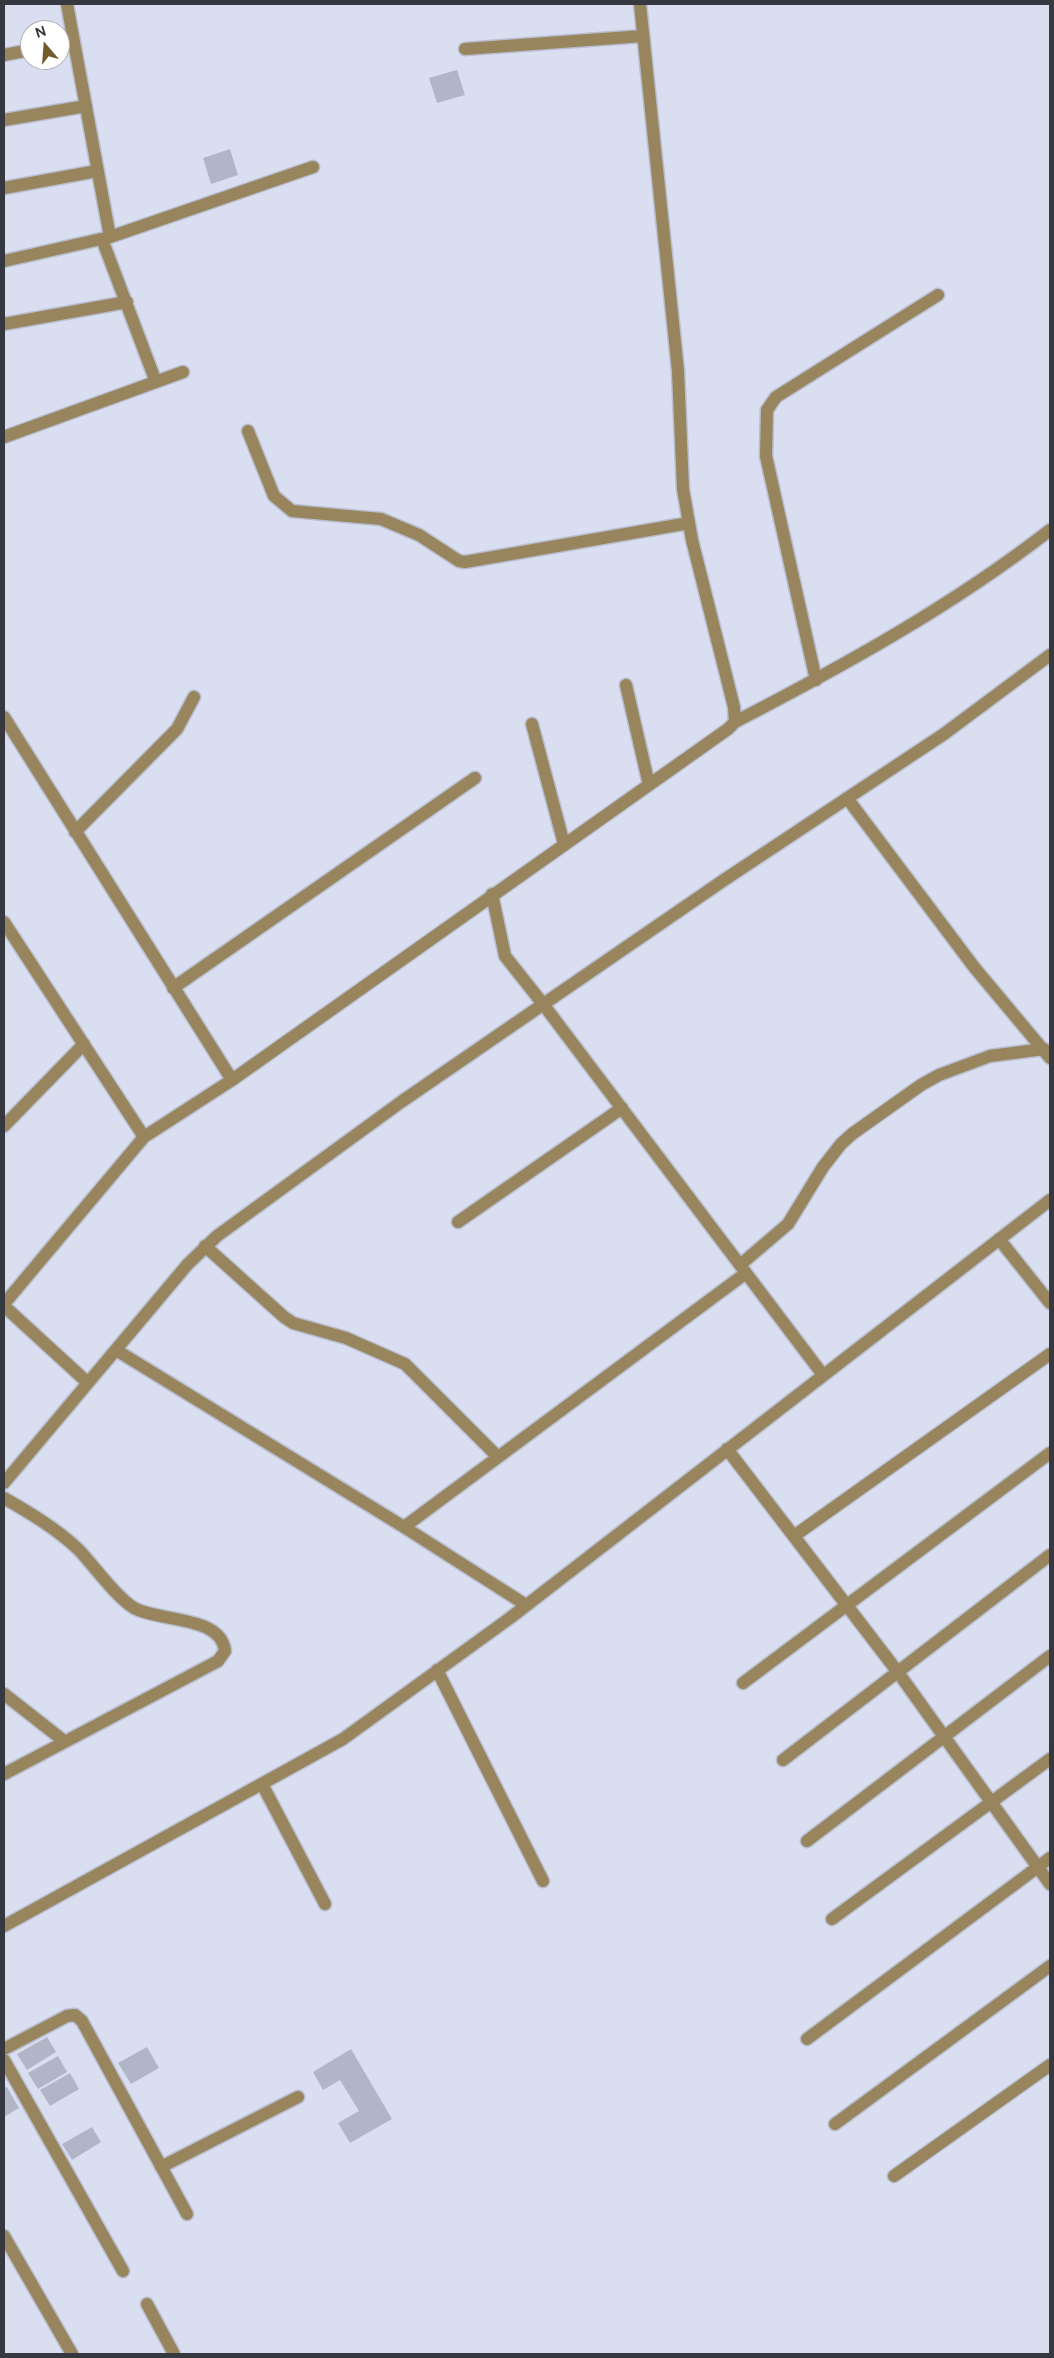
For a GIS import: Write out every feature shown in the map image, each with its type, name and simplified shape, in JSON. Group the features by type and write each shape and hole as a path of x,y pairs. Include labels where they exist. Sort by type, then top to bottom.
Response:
{"street":[{"path":"67,4 97,171 106,238 156,382"},
{"path":"640,4 680,391 683,489 689,524 734,707 735,722"},
{"path":"466,50 643,36"},
{"path":"70,44 74,43"},
{"path":"4,55 20,52"},
{"path":"4,120 86,106"},
{"path":"4,261 106,238 314,167"},
{"path":"4,188 97,171"},
{"path":"816,680 766,456 765,429 767,410 776,397 938,295"},
{"path":"4,324 127,302"},
{"path":"4,437 183,372"},
{"path":"248,431 272,492 292,511 381,519 410,531 464,562 689,524"},
{"path":"88,1383 4,1305 144,1137 232,1080 735,722 816,680 905,630 962,594 1050,530"},
{"path":"4,1483 205,1246 401,1102 724,880 944,734 1050,655"},
{"path":"626,685 649,785"},
{"path":"75,832 177,729 194,697"},
{"path":"4,718 232,1080"},
{"path":"532,724 564,844"},
{"path":"173,988 475,778"},
{"path":"847,798 974,967 1047,1054"},
{"path":"492,894 505,956 823,1375"},
{"path":"4,922 144,1137"},
{"path":"4,1126 84,1044"},
{"path":"404,1527 743,1269 788,1224 814,1180 841,1144 852,1134 921,1085 939,1076 990,1056 1047,1054"},
{"path":"458,1222 622,1108"},
{"path":"4,1926 343,1739 526,1605 1050,1200"},
{"path":"999,1239 1050,1303"},
{"path":"205,1246 284,1317 293,1322 346,1338 405,1364 498,1457"},
{"path":"116,1350 404,1527 526,1605"},
{"path":"794,1536 1050,1354"},
{"path":"727,1450 848,1605 1050,1884"},
{"path":"743,1683 1050,1453"},
{"path":"4,1498 40,1519 70,1543 135,1608 208,1628 215,1632 224,1644 225,1651 218,1662 4,1774"},
{"path":"783,1760 897,1671 1050,1556"},
{"path":"807,1841 945,1738 1050,1656"},
{"path":"438,1670 542,1881"},
{"path":"4,1694 64,1741"},
{"path":"832,1919 1050,1759"},
{"path":"262,1784 325,1904"},
{"path":"807,2038 1050,1858"},
{"path":"835,2124 1050,1966"},
{"path":"4,2049 67,2016 75,2016 82,2021 187,2214"},
{"path":"4,2060 123,2271"},
{"path":"894,2176 1050,2065"},
{"path":"161,2167 298,2097"},
{"path":"4,2236 72,2354"},
{"path":"147,2304 174,2354"}],"building":[{"path":"457,70 465,95 437,103 429,78"},
{"path":"230,149 238,175 211,184 203,158"},
{"path":"47,2037 56,2052 27,2070 17,2054"},
{"path":"147,2047 159,2068 131,2084 118,2063"},
{"path":"351,2049 392,2119 350,2143 338,2123 359,2111 340,2080 323,2090 313,2072"},
{"path":"58,2056 67,2072 38,2089 28,2073"},
{"path":"70,2073 79,2089 50,2106 40,2090"},
{"path":"7,2087 19,2108 4,2117 4,2088"},
{"path":"92,2127 101,2142 72,2160 62,2144"}]}
